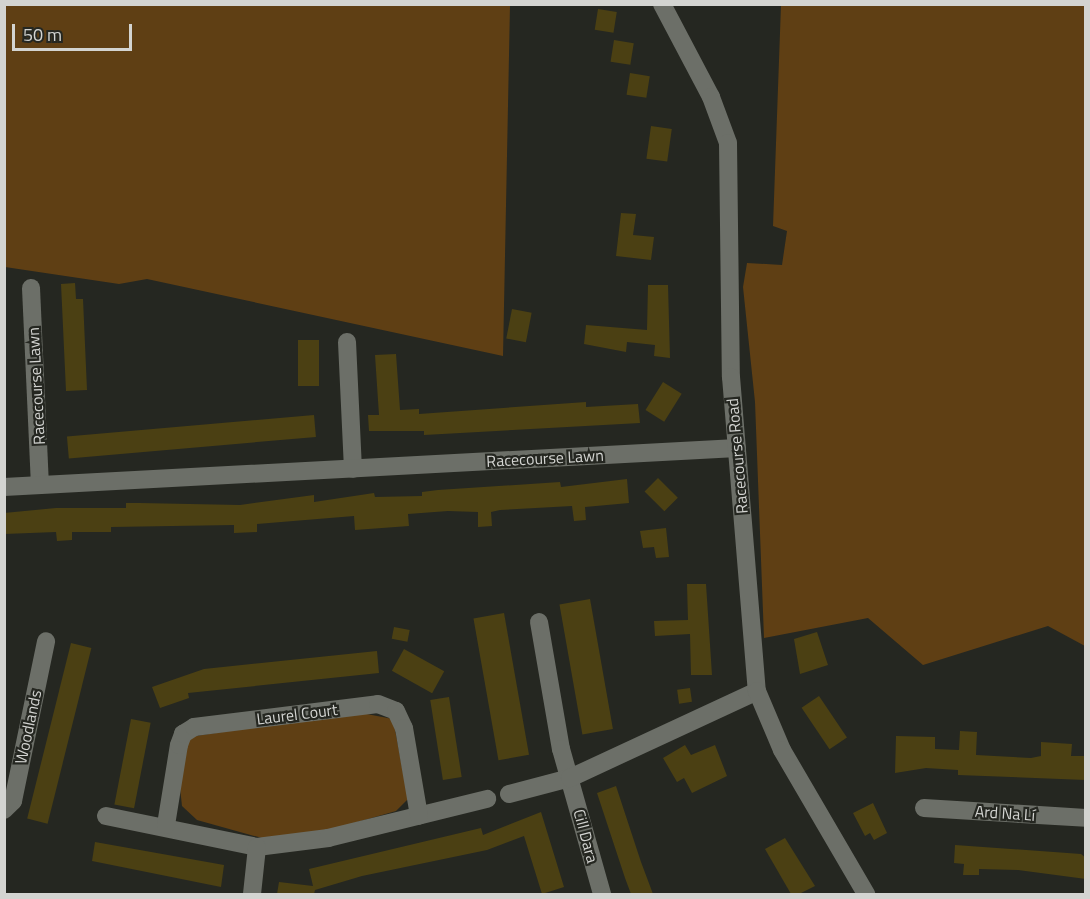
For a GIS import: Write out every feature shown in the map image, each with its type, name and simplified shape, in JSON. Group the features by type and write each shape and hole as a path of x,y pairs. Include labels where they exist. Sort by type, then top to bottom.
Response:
{"street":[{"name":"Racecourse Road","path":"662,4 711,97 728,143 728,315 736,448 757,691 782,750 866,894"},
{"name":"Racecourse Lawn","path":"31,288 40,485"},
{"path":"347,342 353,469"},
{"name":"Racecourse Lawn","path":"4,487 736,448"},
{"path":"539,622 570,778"},
{"name":"Woodlands","path":"4,810 13,801 46,641"},
{"path":"509,794 570,778 757,691"},
{"name":"Laurel Court","path":"166,825 179,745 183,734 194,727 378,704 396,711 404,728 419,816"},
{"name":"Cill Dara","path":"570,778 602,894"},
{"path":"106,816 166,825 257,847 328,838 487,799"},
{"name":"Ard Na Lí","path":"924,808 1086,818"},
{"path":"252,894 257,847"}],"shaded area":[{"path":"4,5 510,5 503,356 147,279 119,284 5,267"},
{"path":"781,5 1085,5 1085,646 1048,626 923,665 868,618 764,638 755,402 743,287 747,263 782,265 787,231 773,226"},
{"path":"356,712 393,719 408,799 396,811 319,833 269,840 197,820 182,806 180,788 189,737"}],"building":[{"path":"598,9 617,12 613,33 595,30"},
{"path":"614,40 634,43 630,65 611,62"},
{"path":"630,73 650,76 646,98 627,95"},
{"path":"651,126 672,129 667,162 646,159"},
{"path":"621,213 636,214 633,235 654,237 651,260 616,256"},
{"path":"75,283 76,299 83,299 87,390 66,391 61,284"},
{"path":"648,285 668,285 670,358 654,356 655,345 627,342 626,352 584,344 586,325 647,330"},
{"path":"512,309 532,313 526,342 506,338"},
{"path":"298,340 319,340 319,386 298,386"},
{"path":"396,354 400,410 419,409 419,414 586,402 586,407 638,404 640,423 424,435 424,431 369,431 368,415 379,415 375,355"},
{"path":"663,382 682,394 664,422 646,410"},
{"path":"314,415 316,437 69,459 67,437"},
{"path":"658,478 678,498 664,511 645,491"},
{"path":"627,479 629,503 585,507 586,520 574,521 572,506 491,512 492,526 478,527 478,512 448,511 408,514 409,526 355,530 354,516 257,524 257,532 234,533 234,525 111,527 111,532 72,532 72,540 57,541 56,532 4,534 4,513 56,508 126,508 126,503 240,505 314,495 314,502 374,493 375,497 422,496 422,492 438,490 560,482 561,487"},
{"path":"666,528 669,557 656,558 654,547 643,548 640,531"},
{"path":"687,584 706,584 712,675 691,675 690,634 655,636 654,621 688,620"},
{"path":"590,599 613,729 582,734 559,604"},
{"path":"504,613 529,755 498,760 473,618"},
{"path":"394,627 410,630 407,642 392,639"},
{"path":"817,632 828,665 800,674 794,639"},
{"path":"71,643 91,648 48,824 27,819"},
{"path":"404,649 444,671 432,693 392,671"},
{"path":"377,651 379,673 188,693 189,698 160,708 152,687 204,669"},
{"path":"690,688 692,702 679,704 677,690"},
{"path":"819,696 847,737 830,749 802,708"},
{"path":"449,697 462,777 443,780 430,700"},
{"path":"131,719 151,723 134,808 114,804"},
{"path":"960,731 977,732 976,755 1031,758 1041,756 1041,742 1072,744 1071,756 1086,756 1086,780 958,775 958,770 926,768 895,773 896,736 935,737 935,749 959,750"},
{"path":"685,745 691,755 715,745 727,776 692,793 684,778 677,782 663,758"},
{"path":"616,786 653,894 631,894 625,878 597,793"},
{"path":"873,803 887,833 874,840 870,833 865,836 853,813"},
{"path":"541,812 564,887 542,894 524,836 487,850 362,876 315,890 314,894 277,894 279,882 313,886 309,869 481,828 483,835"},
{"path":"785,838 815,886 799,894 791,894 765,849"},
{"path":"95,842 224,865 221,887 92,861"},
{"path":"955,845 1081,854 1086,858 1086,879 1018,870 979,869 979,875 963,875 964,864 954,863"}]}
